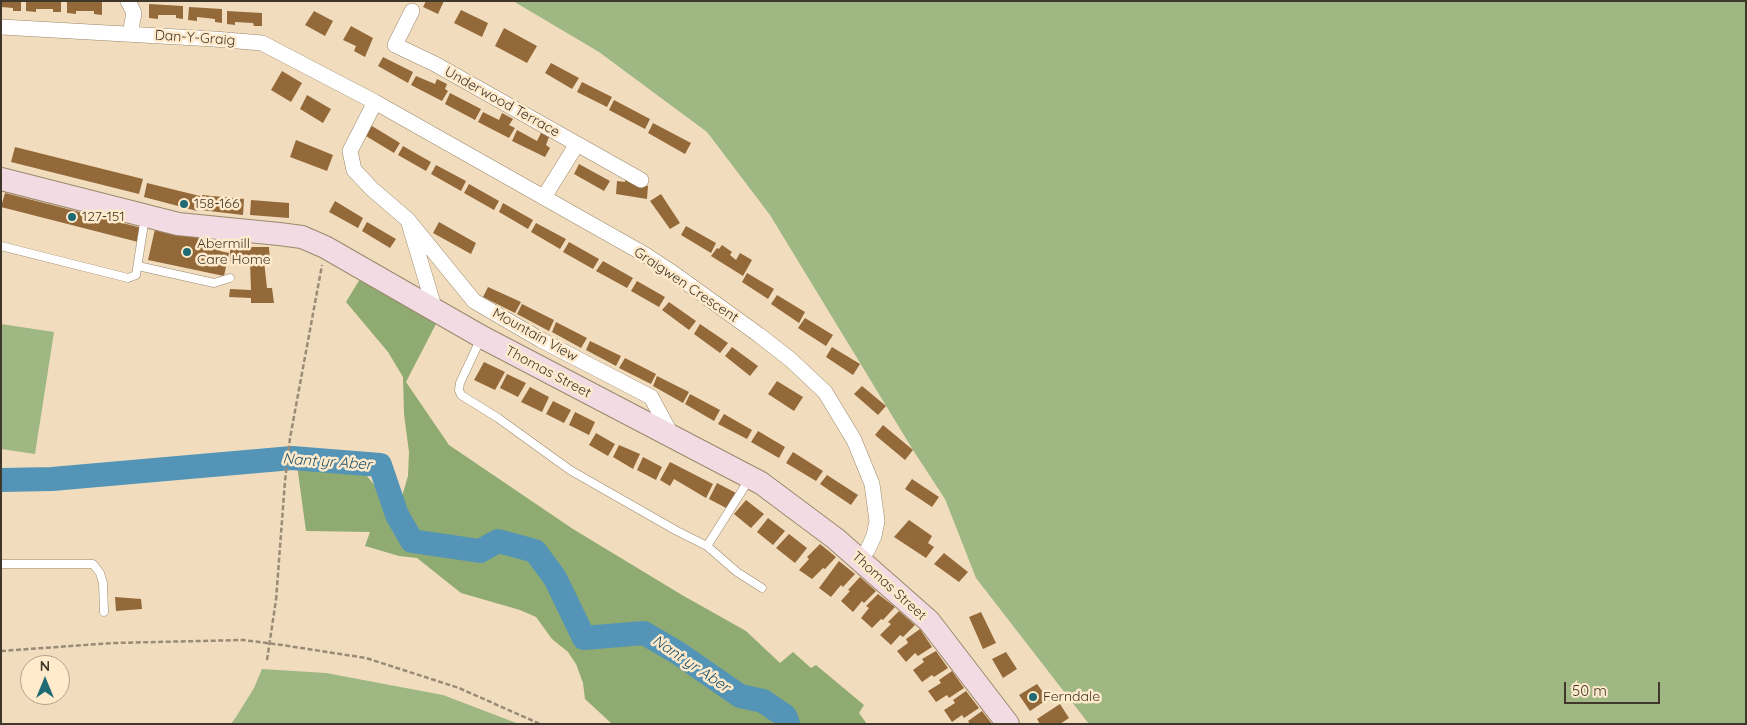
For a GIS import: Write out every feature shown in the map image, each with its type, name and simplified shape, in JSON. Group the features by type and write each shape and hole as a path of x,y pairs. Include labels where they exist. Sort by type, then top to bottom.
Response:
{"main road":[{"name":"Thomas Street","path":"1,179 178,224 302,237 325,247 482,337 751,477 788,502 860,560 929,621 1008,724"}],"street":[{"path":"128,1 134,13 130,34"},
{"name":"Underwood Terrace","path":"412,12 395,45 435,64 641,180"},
{"name":"Dan-Y-Graig","path":"1,27 262,43 375,102"},
{"name":"Graigwen Crescent","path":"375,102 673,273 785,355 825,392 854,440 872,484 877,521 874,536 860,560"},
{"name":"Mountain View","path":"375,102 350,151 354,170 372,189 408,220 474,301 541,340 651,397 672,436"},
{"path":"544,198 577,144"},
{"path":"408,220 435,310"}],"lane":[{"path":"1,246 128,278 136,275 145,216"},
{"path":"138,266 214,283 230,278"},
{"path":"482,337 460,383 459,390 461,395 498,418 570,470 707,546 737,572 762,588"},
{"path":"707,546 751,477"},
{"path":"1,564 93,564 100,573 104,612"}],"path":[{"path":"267,660 276,600 284,481 290,438 325,247"},
{"path":"1,651 123,642 242,640 282,644 366,658 460,688 540,724"}],"green space":[{"path":"513,1 1746,1 1746,724 1089,724 976,578 945,499 913,450 770,215 707,132 599,52"},
{"path":"360,279 437,322 406,382 449,445 573,529 746,631 780,663 793,652 811,668 816,665 864,705 859,713 867,724 612,724 585,699 583,683 576,664 568,652 552,639 536,617 520,610 461,593 417,558 399,556 365,546 370,532 306,531 296,458 352,463 362,470 377,488 390,495 397,513 408,476 409,452 404,414 403,377 388,352 346,302"},
{"path":"1,324 54,332 35,454 1,449"},
{"path":"262,669 326,673 443,695 519,724 231,724 254,688"}],"building":[{"path":"1,1 21,1 21,11 13,11 13,8 1,7"},
{"path":"26,1 61,1 61,12 53,12 53,9 36,9 36,12 26,11"},
{"path":"67,1 102,1 102,15 94,14 94,11 76,11 76,14 67,13"},
{"path":"426,1 444,1 438,14 423,7"},
{"path":"149,4 183,6 183,19 176,18 176,15 158,15 158,19 149,18"},
{"path":"189,7 222,9 222,23 215,22 215,19 197,17 197,21 188,20"},
{"path":"461,10 488,23 482,37 454,23"},
{"path":"227,11 262,13 262,26 254,26 253,23 235,22 235,25 227,24"},
{"path":"314,11 333,21 325,36 305,25"},
{"path":"351,26 373,38 365,57 354,51 356,46 343,40"},
{"path":"504,28 537,46 527,63 495,46"},
{"path":"383,57 413,72 408,83 378,66"},
{"path":"551,63 579,78 572,89 545,73"},
{"path":"282,71 302,83 291,102 271,90"},
{"path":"416,76 435,84 437,79 447,84 445,89 448,91 442,101 411,85"},
{"path":"582,82 612,97 607,107 577,92"},
{"path":"450,93 481,109 475,120 445,104"},
{"path":"307,95 331,109 323,123 300,109"},
{"path":"614,100 650,119 645,129 609,110"},
{"path":"483,112 499,120 502,113 513,119 509,125 515,128 509,138 478,122"},
{"path":"367,123 400,143 394,153 361,133"},
{"path":"653,123 691,143 685,154 648,133"},
{"path":"517,130 537,141 541,133 549,137 546,145 550,148 545,157 512,141"},
{"path":"296,140 333,155 327,171 290,157"},
{"path":"403,146 431,162 426,171 398,155"},
{"path":"15,147 143,179 139,194 11,162"},
{"path":"579,164 610,181 604,191 574,174"},
{"path":"436,165 466,181 461,191 431,174"},
{"path":"625,177 633,184 648,186 647,199 616,194 617,181 625,182"},
{"name":"158-166","path":"147,183 200,196 197,211 144,197"},
{"path":"469,184 499,201 494,210 464,193"},
{"name":"127-151","path":"5,193 142,228 138,242 1,207"},
{"path":"661,194 680,223 670,229 650,201"},
{"path":"202,195 244,199 243,215 201,210"},
{"path":"251,200 289,203 289,218 250,215"},
{"path":"335,201 363,218 358,228 329,212"},
{"path":"503,203 533,220 528,229 499,212"},
{"path":"367,222 396,239 390,248 362,231"},
{"path":"439,222 476,243 471,254 433,233"},
{"path":"536,223 566,239 560,249 531,232"},
{"path":"686,226 716,243 711,253 681,235"},
{"name":"Abermill Care Home","path":"155,229 222,243 220,251 229,253 224,276 148,260"},
{"path":"569,242 599,259 593,269 563,252"},
{"path":"722,245 732,252 730,255 736,260 740,253 752,260 743,276 711,256"},
{"path":"230,247 269,247 270,261 264,261 267,288 272,288 274,303 251,303 251,298 229,297 230,289 251,290 250,262 230,262"},
{"path":"603,261 633,278 627,288 596,271"},
{"path":"747,273 774,289 768,299 742,282"},
{"path":"637,281 665,297 659,307 631,291"},
{"path":"488,287 521,302 515,313 483,297"},
{"path":"777,295 805,312 799,323 771,304"},
{"path":"669,302 696,321 689,330 662,310"},
{"path":"522,304 554,320 549,331 517,314"},
{"path":"805,318 833,335 826,346 798,328"},
{"path":"556,322 587,338 581,348 552,332"},
{"path":"700,324 728,343 720,353 694,334"},
{"path":"590,341 621,356 616,366 586,350"},
{"path":"732,347 758,366 750,376 725,356"},
{"path":"832,347 860,364 853,375 826,357"},
{"path":"625,358 656,374 651,384 619,368"},
{"path":"484,362 505,372 495,390 474,380"},
{"path":"507,374 526,383 518,397 500,388"},
{"path":"657,376 689,392 683,403 653,386"},
{"path":"777,381 803,397 794,411 768,394"},
{"path":"862,386 886,406 878,415 854,394"},
{"path":"530,387 549,397 542,412 521,402"},
{"path":"690,394 720,410 714,421 685,404"},
{"path":"553,401 571,410 564,423 546,414"},
{"path":"575,412 595,422 589,435 569,425"},
{"path":"724,414 752,430 747,439 718,424"},
{"path":"883,425 913,450 905,460 875,435"},
{"path":"758,431 785,447 779,458 751,442"},
{"path":"596,433 615,444 608,456 589,445"},
{"path":"619,445 640,454 633,469 613,457"},
{"path":"793,452 823,471 816,481 786,463"},
{"path":"643,457 662,467 656,480 637,470"},
{"path":"670,462 713,484 706,498 674,479 670,486 660,480"},
{"path":"827,475 858,495 851,505 820,484"},
{"path":"912,479 939,497 932,507 905,489"},
{"path":"717,483 736,493 728,509 709,499"},
{"path":"746,500 764,514 751,528 734,514"},
{"path":"768,518 785,531 773,545 757,532"},
{"path":"909,520 932,536 928,543 934,547 926,558 894,537"},
{"path":"789,534 807,548 795,563 776,548"},
{"path":"820,544 836,557 812,579 799,570 809,559 807,557"},
{"path":"944,553 968,572 959,582 934,564"},
{"path":"839,561 855,574 843,587 841,585 831,597 819,588"},
{"path":"860,577 876,591 864,603 862,601 853,612 841,601"},
{"path":"878,594 895,607 883,620 881,619 872,628 861,618 869,608 866,606"},
{"path":"115,597 141,599 142,609 116,611"},
{"path":"899,611 915,625 903,637 900,635 891,645 880,635 891,624 888,622"},
{"path":"981,612 996,643 983,649 969,617"},
{"path":"920,629 932,647 918,656 915,653 906,662 897,651 908,643 906,639"},
{"path":"936,651 948,668 922,682 913,670 924,662 922,659"},
{"path":"1006,652 1017,669 1003,678 992,659"},
{"path":"952,671 964,688 949,698 947,695 936,702 928,691 941,683 939,680"},
{"name":"Ferndale","path":"1037,684 1048,699 1030,711 1019,695"},
{"path":"966,691 979,708 964,718 962,715 952,722 944,710 955,703 953,700"},
{"path":"1060,704 1069,718 1060,724 1040,724 1037,719"},
{"path":"982,711 992,724 970,724 968,721"}],"waterway":[{"name":"Nant yr Aber","path":"1,480 52,479 292,458 380,465 397,515 412,541 480,551 498,541 535,551 555,578 584,638 644,633 678,653 740,696 763,701 785,716 788,724"}],"place":[{"name":"158-166","path":"184,204"},
{"name":"127-151","path":"72,217"},
{"name":"Abermill Care Home","path":"187,252"},
{"name":"Ferndale","path":"1033,697"}]}
